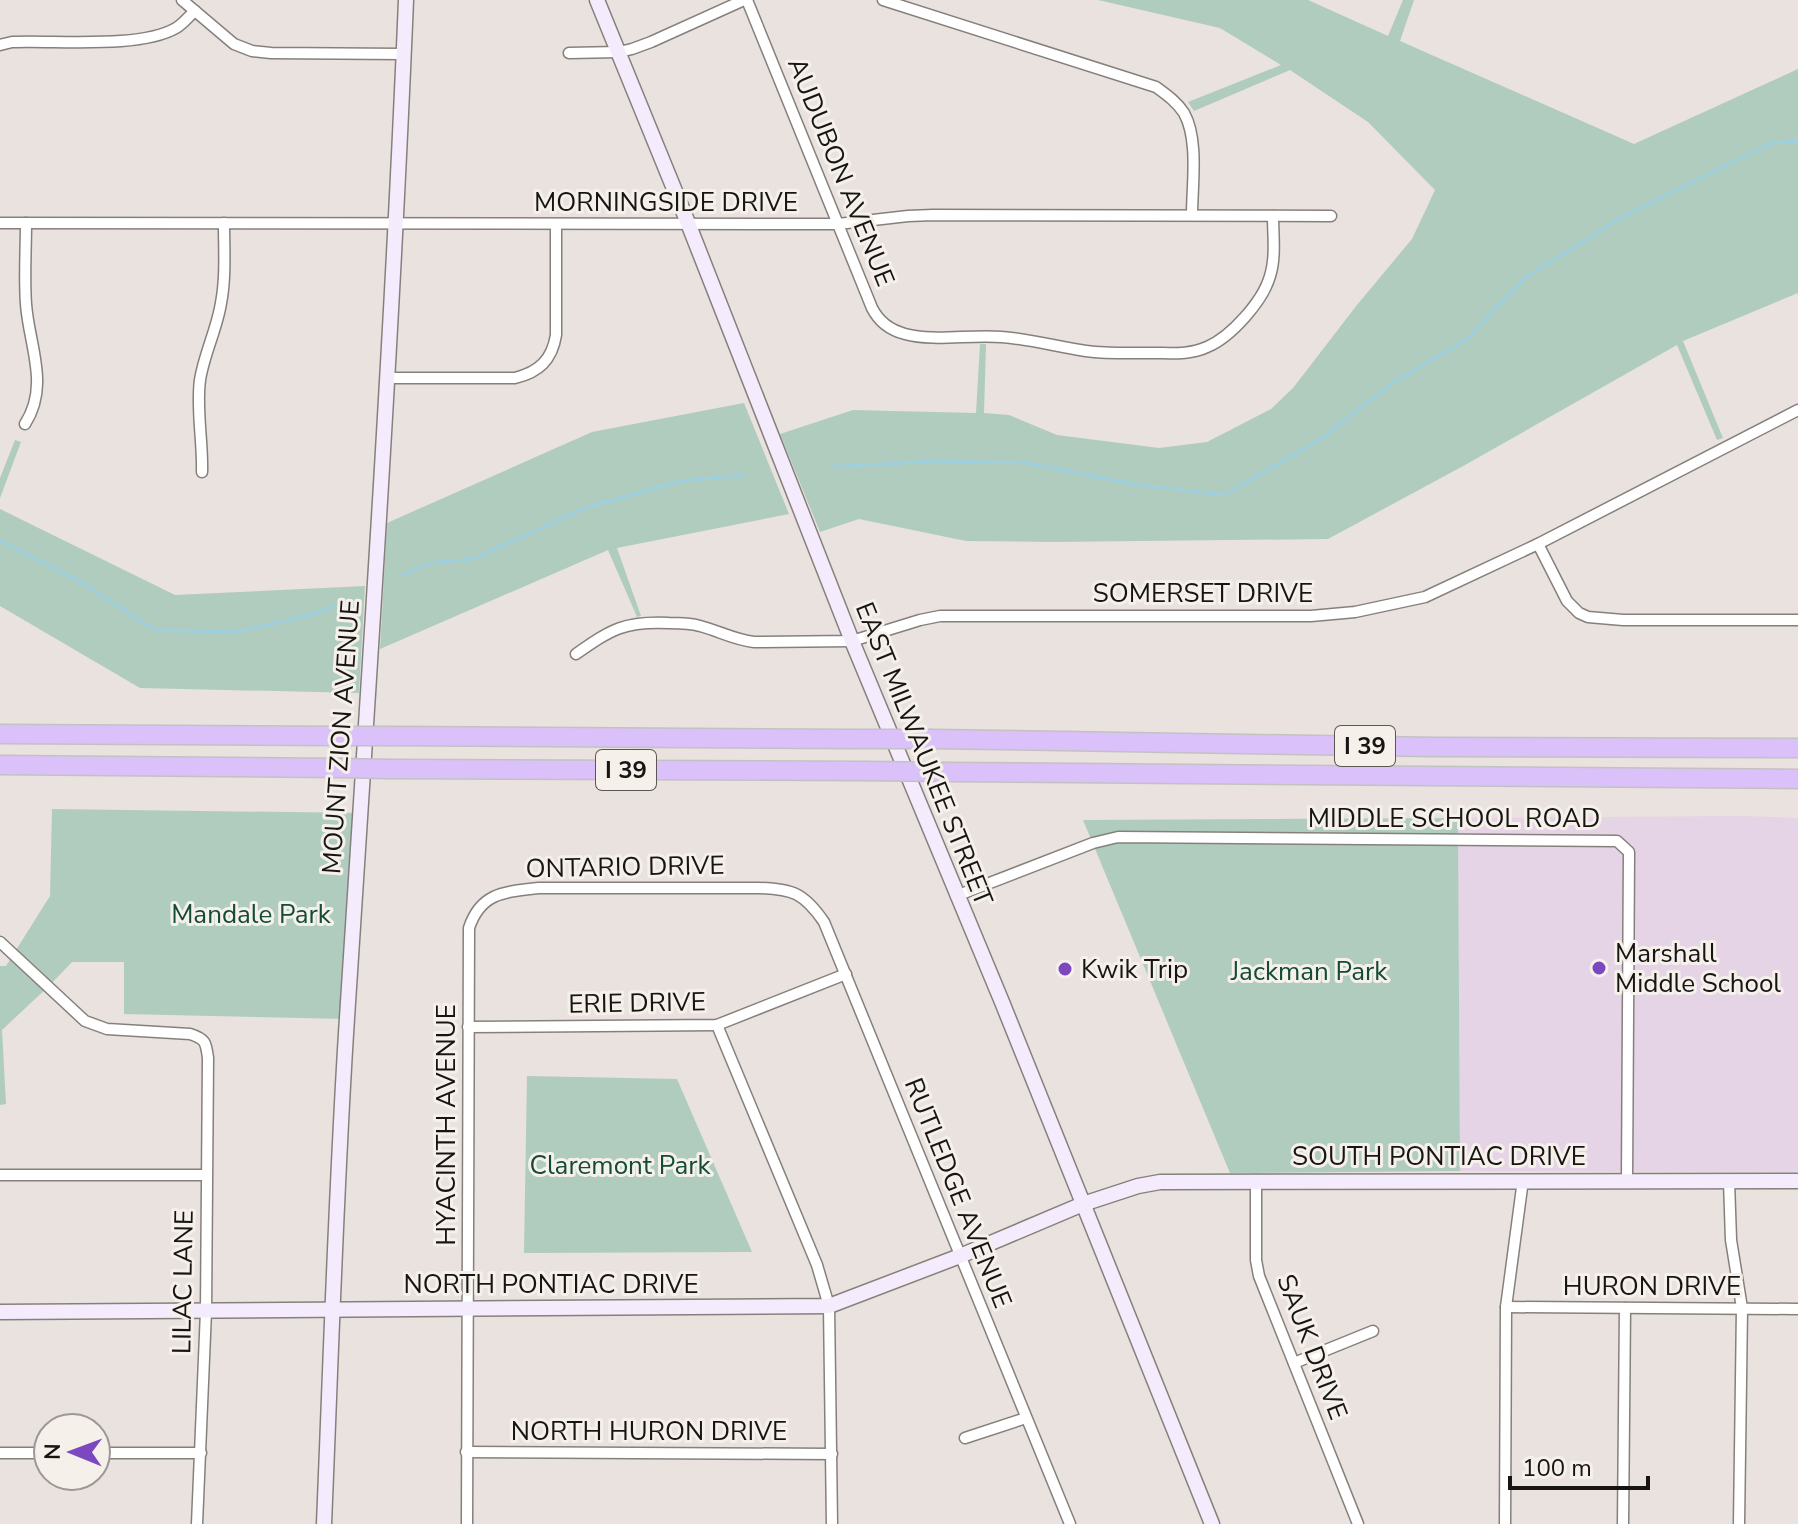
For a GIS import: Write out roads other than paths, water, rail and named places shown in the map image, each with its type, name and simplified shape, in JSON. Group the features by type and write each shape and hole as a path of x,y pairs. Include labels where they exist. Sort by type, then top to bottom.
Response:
{"highway":[{"name":"I 39","path":"0,734 1798,748"},
{"name":"I 39","path":"0,765 1798,779"}],"main road":[{"name":"MOUNT ZION AVENUE","path":"324,1524 346,1031 367,718 406,0"},
{"name":"EAST MILWAUKEE STREET","path":"597,0 852,641 1008,1017 1212,1524"},
{"name":"SOUTH PONTIAC DRIVE","path":"1083,1204 1160,1182 1798,1181"},
{"name":"NORTH PONTIAC DRIVE","path":"0,1312 829,1306 960,1256 1083,1204"}],"street":[{"path":"182,0 234,44 252,51 403,54"},
{"path":"569,53 619,52 651,42 746,0"},
{"name":"AUDUBON AVENUE","path":"746,0 876,315 893,329 917,336 1000,337 1113,353 1185,353 1208,347 1241,320 1267,285 1273,259 1273,216"},
{"path":"883,0 1156,87 1174,100 1190,127 1193,145 1192,215"},
{"path":"0,45 12,42 151,38 177,27 195,11"},
{"name":"MORNINGSIDE DRIVE","path":"0,223 838,224 933,215 1331,216"},
{"path":"25,424 34,410 38,394 38,373 26,302 26,223"},
{"path":"202,472 200,379 221,306 224,223"},
{"path":"386,378 515,378 541,368 552,352 556,335 556,224"},
{"name":"SOMERSET DRIVE","path":"576,654 609,632 644,622 696,624 744,641 852,641 940,616 1311,616 1393,605 1425,597 1538,544 1798,410"},
{"path":"1538,544 1567,601 1588,617 1623,620 1798,620"},
{"name":"MIDDLE SCHOOL ROAD","path":"956,896 1093,843 1118,837 1617,841 1629,852 1627,1180"},
{"name":"ONTARIO DRIVE","path":"472,919 488,899 503,892 539,888 759,888 790,891"},
{"name":"RUTLEDGE AVENUE","path":"790,891 813,906 824,922 1070,1524"},
{"name":"HYACINTH AVENUE","path":"467,1524 468,1027 469,928 472,919"},
{"name":"LILAC LANE","path":"0,942 85,1021 107,1029 190,1034 200,1037 206,1045 206,1311 197,1524"},
{"name":"ERIE DRIVE","path":"468,1027 717,1025 846,974"},
{"path":"717,1025 817,1265 829,1306 832,1524"},
{"path":"0,1175 206,1175"},
{"name":"SAUK DRIVE","path":"1256,1180 1256,1260 1259,1276 1358,1524"},
{"path":"1505,1524 1506,1307 1523,1180"},
{"path":"1729,1181 1731,1240 1742,1308 1739,1524"},
{"name":"HURON DRIVE","path":"1506,1307 1798,1309"},
{"path":"1623,1524 1625,1308"},
{"path":"1294,1363 1373,1331"},
{"path":"965,1438 1026,1418"},
{"name":"NORTH HURON DRIVE","path":"466,1452 832,1454"},
{"path":"0,1453 32,1453"},
{"path":"112,1453 201,1453"}],"waterway":[{"path":"832,467 936,461 1027,463 1133,484 1224,495 1321,439 1394,382 1466,340 1525,278 1622,217 1772,143 1798,141"},
{"path":"403,575 430,563 473,559 585,508 681,481 743,475"},
{"path":"0,541 79,581 155,630 237,632 314,614 333,606"}],"place":[{"name":"Marshall Middle School","path":"1599,968"},
{"name":"Kwik Trip","path":"1065,969"}],"park label":[{"name":"Mandale Park","path":"251,914"},
{"name":"Jackman Park","path":"1309,971"},
{"name":"Claremont Park","path":"620,1165"}]}
